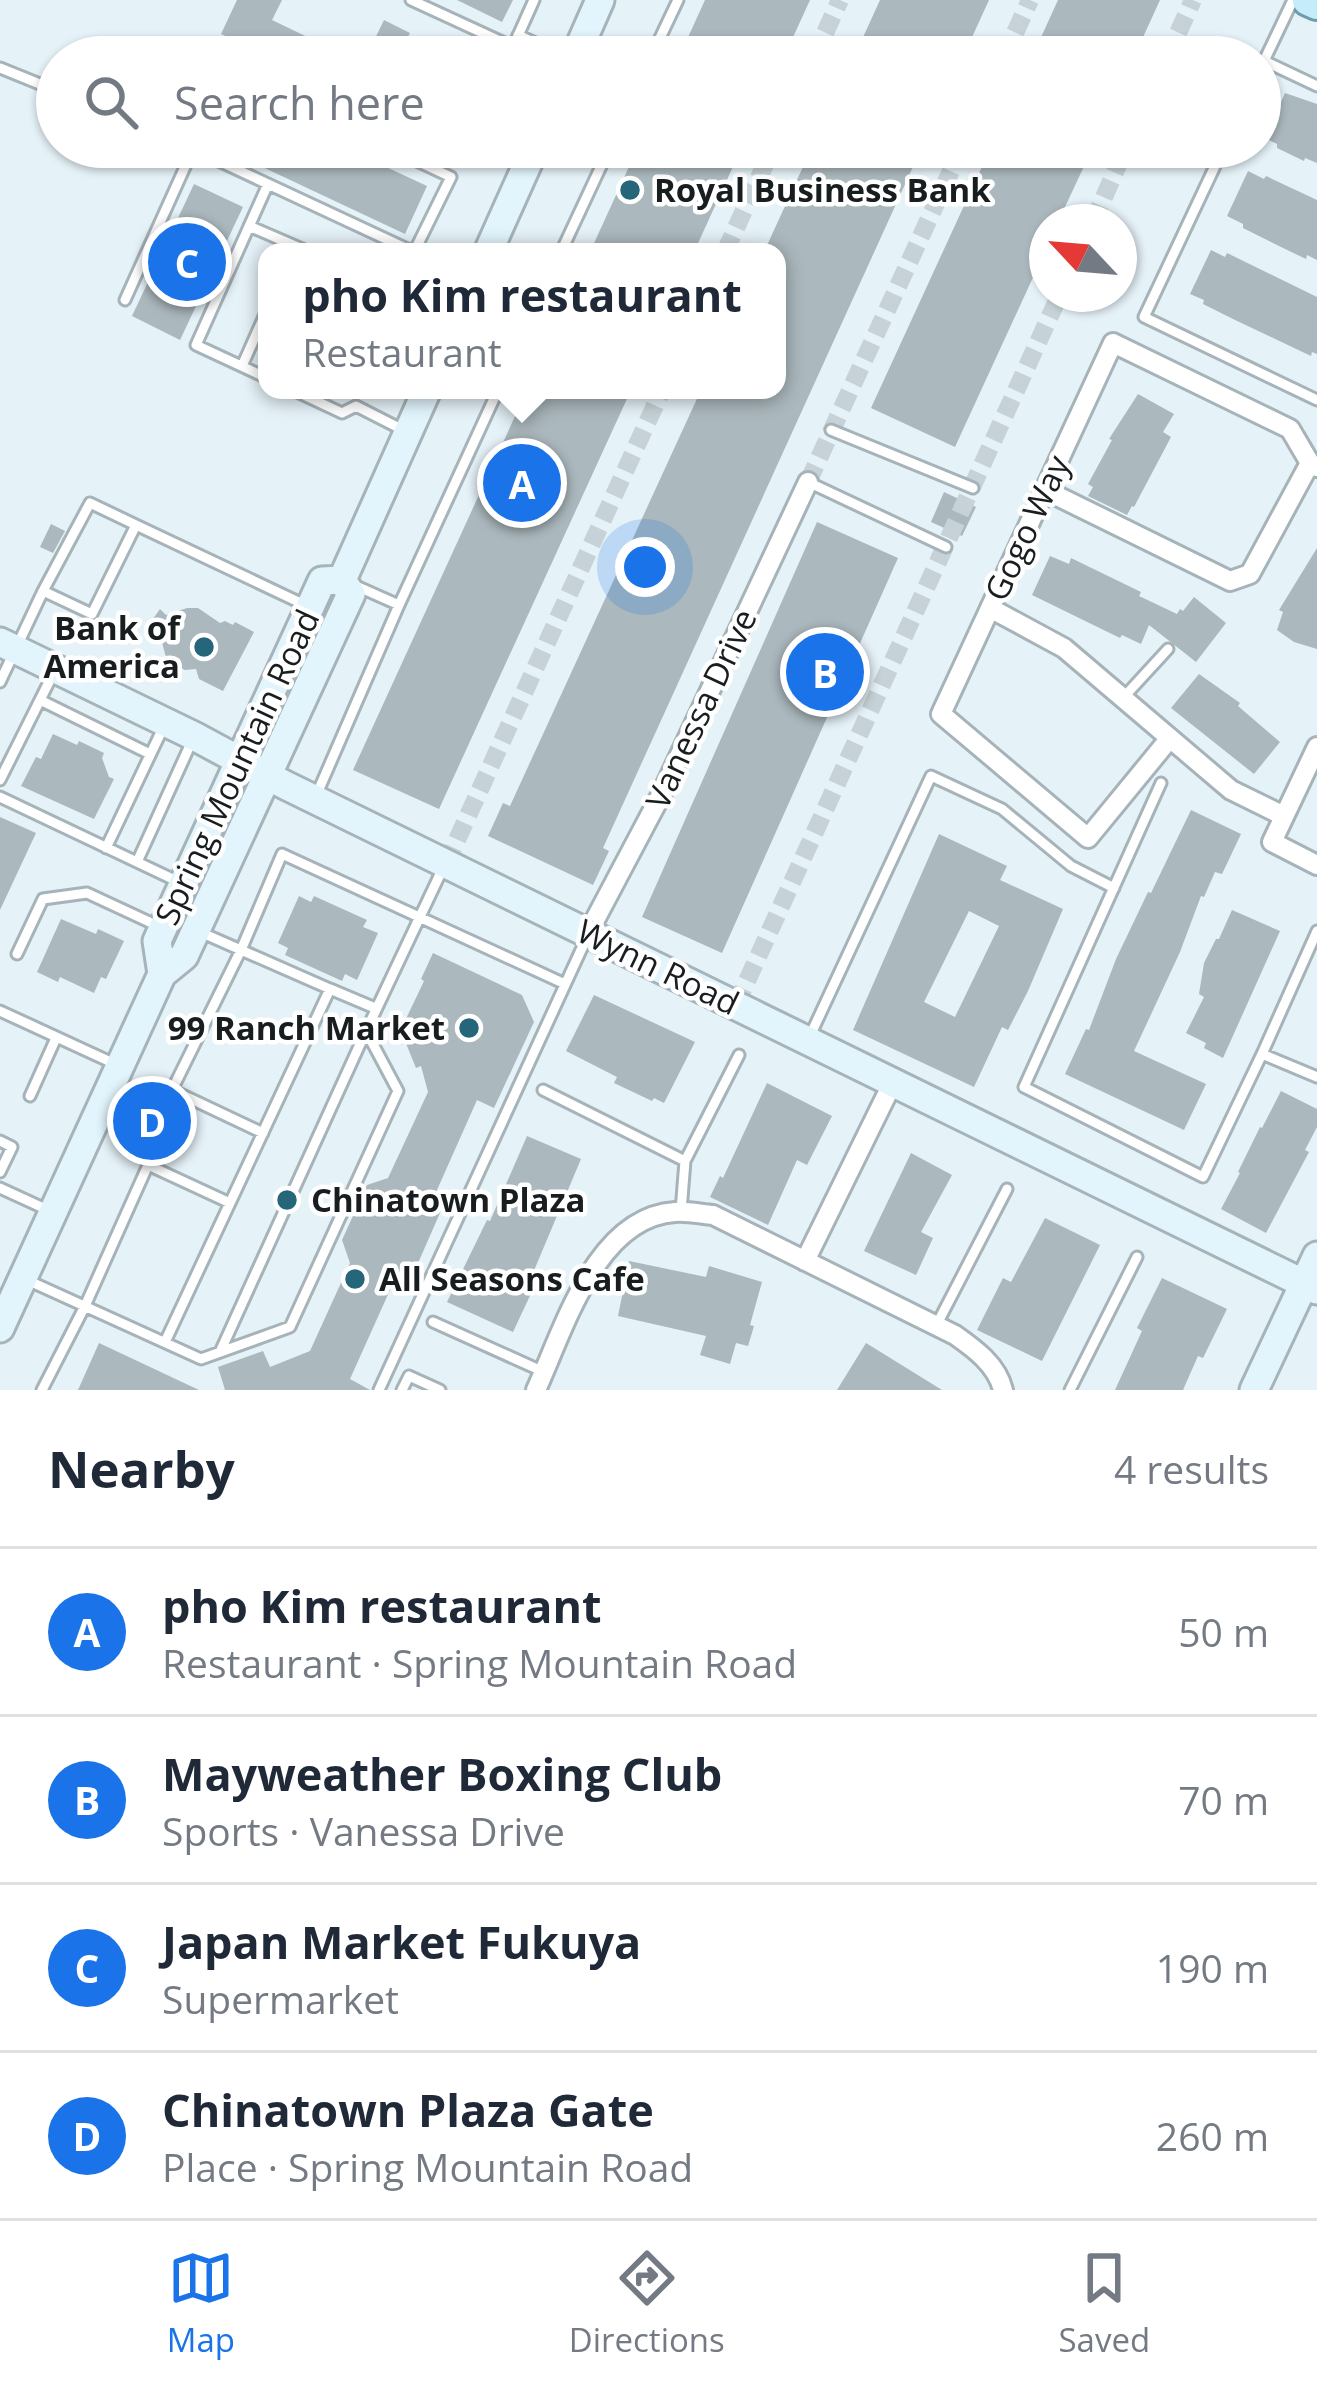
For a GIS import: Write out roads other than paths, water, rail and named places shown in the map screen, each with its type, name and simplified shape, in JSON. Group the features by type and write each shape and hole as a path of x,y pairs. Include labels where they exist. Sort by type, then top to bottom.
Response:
{"main road":[{"path":"582,36 600,0"},
{"path":"1308,0 1317,4"},
{"path":"491,243 519,168"},
{"name":"Spring Mountain Road","path":"343,580 423,399"},
{"name":"Spring Mountain Road","path":"162,974 157,941 310,607 322,581 343,580"},
{"name":"Spring Mountain Road","path":"0,1328 162,974 184,956 351,594 343,580"},
{"name":"Wynn Road","path":"8,646 1310,1286"},
{"path":"1254,1390 1310,1286 1317,1256"}],"street":[{"name":"Gogo Way","path":"1170,738 1088,838 941,714 1113,343 1290,429 1313,465"},
{"path":"1045,490 1230,580 1250,574 1313,465"},
{"name":"Vanessa Drive","path":"588,933 662,793 808,482"},
{"path":"990,608 1064,648 1231,790 1284,816"},
{"path":"1317,747 1272,842 1317,865"},
{"path":"806,1261 893,1082"},
{"path":"540,1381 592,1267 627,1228 672,1212 713,1215 936,1326 978,1350 1004,1390"}],"lane":[{"path":"411,0 480,36"},
{"path":"518,35 534,0"},
{"path":"661,36 678,0"},
{"path":"1276,36 1293,0"},
{"path":"0,68 36,83"},
{"path":"1281,72 1317,86"},
{"path":"125,300 185,168"},
{"path":"235,168 395,243"},
{"path":"418,243 451,177 432,168"},
{"path":"566,243 600,168"},
{"path":"1214,168 1144,317 1317,400"},
{"path":"258,374 196,345 268,184"},
{"path":"249,226 283,243"},
{"path":"242,366 258,340"},
{"path":"312,399 342,413 356,406 359,399"},
{"path":"315,800 494,399"},
{"path":"356,406 408,433"},
{"path":"831,430 973,488"},
{"path":"808,482 946,547"},
{"path":"0,682 8,646 90,503 310,607"},
{"path":"43,591 92,614 136,525"},
{"path":"343,580 399,605"},
{"path":"1123,698 1168,649"},
{"path":"0,780 56,669"},
{"path":"40,700 151,754"},
{"path":"106,848 166,723"},
{"path":"137,862 194,736"},
{"path":"808,1040 932,776 1002,809 1071,866 1114,887"},
{"path":"1161,783 1024,1088 1203,1177 1317,932"},
{"path":"0,796 183,884"},
{"path":"263,1133 172,1090 282,854 565,984"},
{"path":"220,1352 446,864"},
{"path":"17,954 43,899 87,892 163,928"},
{"path":"196,930 375,1009"},
{"path":"379,1390 588,933"},
{"path":"165,1342 330,988"},
{"path":"0,1011 120,1066"},
{"path":"22,1278 201,1359 290,1327 398,1091 366,1031"},
{"path":"29,1096 56,1037"},
{"path":"1262,1054 1317,1077"},
{"path":"681,1213 685,1161 739,1055"},
{"path":"543,1090 685,1161"},
{"path":"0,1141 12,1147 0,1172"},
{"path":"42,1390 148,1165 230,1203"},
{"path":"0,1188 53,1212"},
{"path":"936,1326 1007,1189"},
{"path":"1070,1390 1138,1257"},
{"path":"433,1322 540,1381"},
{"path":"403,1390 409,1376 440,1390"}],"tunnel":[{"path":"824,36 840,0"},
{"path":"1014,36 1030,0"},
{"path":"1177,36 1193,0"},
{"path":"729,243 763,168"},
{"path":"808,482 952,168"},
{"path":"1101,204 1117,168"},
{"path":"736,1005 1052,312"},
{"path":"446,864 658,399"}],"place":[{"name":"Royal Business Bank","path":"630,190"},
{"name":"Japan Market Fukuya","path":"187,262"},
{"name":"pho Kim restaurant","path":"522,483"},
{"name":"Bank of America","path":"204,647"},
{"name":"Mayweather Boxing Club","path":"825,672"},
{"name":"99 Ranch Market","path":"469,1028"},
{"name":"Chinatown Plaza Gate","path":"152,1121"},
{"name":"Chinatown Plaza","path":"287,1200"},
{"name":"All Seasons Cafe","path":"355,1279"}]}
